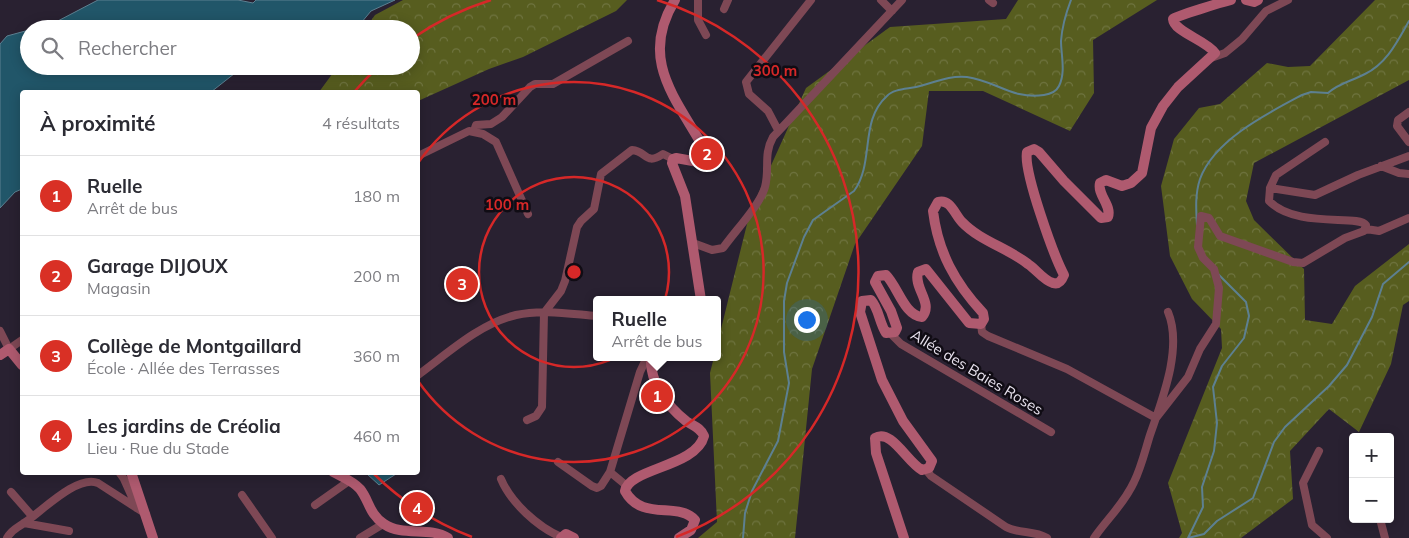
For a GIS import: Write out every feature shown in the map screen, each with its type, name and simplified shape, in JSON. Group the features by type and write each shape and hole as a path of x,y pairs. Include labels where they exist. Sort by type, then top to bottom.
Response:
{"main road":[{"path":"675,0 661,35 659,59 664,79 707,157 706,161 700,163 673,158 672,166 685,196 700,296"},
{"path":"904,538 876,453 875,438 880,435 889,437 916,467 926,470 932,461 903,421 882,380 860,312 862,301 871,300 875,305 881,325 886,333 891,334 897,328 891,311 874,282 878,276 886,275 910,311 916,316 922,317 926,313 926,306 916,278 918,272 923,268 930,272 970,322 980,324 984,319 983,313 953,277 946,262 934,221 933,211 938,202 948,202 963,223 1027,263 1050,283 1056,284 1062,281 1064,275 1048,242 1028,166 1027,152 1034,149 1039,152 1090,208 1100,218 1105,219 1110,214 1099,189 1100,183 1106,180 1115,186 1126,185 1142,173 1151,128 1163,106 1178,87 1215,53 1211,47 1176,27 1173,19 1231,0"},
{"path":"1246,0 1254,2 1258,0"},
{"path":"0,355 9,349 20,363"},
{"path":"650,361 652,373 672,409 700,428 704,436 699,445 684,458 630,481 625,491 640,506 649,510 681,514 694,518 694,527 679,538"},
{"path":"132,475 142,511 154,538"},
{"path":"338,475 361,489 370,509 383,524 397,530 438,533 448,538"},
{"path":"561,538 566,534 574,538"}],"street":[{"path":"698,0 698,20 706,35"},
{"path":"724,9 728,0"},
{"path":"778,130 768,111 749,94 746,82 811,0"},
{"path":"881,0 892,10"},
{"path":"693,243 712,250 723,248 760,197 766,178 766,152 778,130 902,0"},
{"path":"1210,59 1226,53 1266,11 1288,0"},
{"path":"474,130 476,125 491,124 502,117 534,84 553,84 628,42"},
{"path":"1409,112 1398,120 1397,126 1409,142"},
{"path":"420,155 469,131 474,130 482,133 496,142 528,214"},
{"path":"1325,142 1276,175 1270,188 1269,201 1290,215 1318,220 1362,221 1365,223 1366,228"},
{"path":"527,420 536,416 542,407 544,313 561,291 576,231 580,221 594,209 599,180 605,170 632,150 638,151 650,159 656,159 663,154 673,158"},
{"path":"1270,188 1316,195 1381,166 1409,156"},
{"path":"1381,166 1399,173 1409,174"},
{"path":"1156,418 1188,377 1200,349 1216,324 1219,288 1214,268 1198,247 1201,216 1208,218 1220,236 1294,262 1303,263 1345,238 1361,233 1366,228"},
{"path":"1366,228 1379,231 1409,218"},
{"path":"1094,538 1120,506 1134,484 1165,392 1173,349 1173,328 1168,312"},
{"path":"420,374 472,336 495,323 517,315 544,313 593,316"},
{"path":"980,324 982,332 988,336 1067,370 1156,418"},
{"path":"0,331 9,349 20,341"},
{"name":"Allée des Baies Roses","path":"891,334 901,344 1051,432"},
{"path":"558,462 597,488 601,486 610,472 640,372 647,361"},
{"path":"1319,451 1303,483 1312,525 1328,538"},
{"path":"926,470 931,476 1006,527 1016,531 1037,533 1047,538"},
{"path":"610,472 627,486"},
{"path":"121,475 142,511"},
{"path":"501,479 510,496 548,531 561,538"},
{"path":"7,538 15,527 24,523 56,497 93,481 142,511"},
{"path":"315,505 348,481"},
{"path":"11,492 32,516"},
{"path":"242,495 272,538"},
{"path":"24,523 69,531"},
{"path":"1381,523 1385,538"},
{"path":"360,538 383,524"}],"green space":[{"path":"403,0 627,0 616,11 523,57 489,69 420,100 420,90 320,90 331,75 420,75 420,20 371,20 375,15"},
{"path":"1018,0 1157,0 1093,40 1094,93 1070,131 983,91 929,91 922,146 855,244 812,369 795,538 698,538 717,522 710,373 713,361 721,361 721,329 750,212 806,88 890,27 1006,19"},
{"path":"1375,0 1409,0 1409,80 1254,163 1246,201 1254,220 1304,269 1305,320 1332,324 1355,286 1409,244 1409,301 1403,305 1391,364 1359,432 1329,409 1290,451 1293,499 1241,538 1179,538 1182,533 1168,483 1222,348 1221,329 1192,299 1170,256 1161,186 1174,139 1199,108 1220,104 1267,63 1288,67 1310,66"}],"water":[{"path":"98,0 238,0 253,3 256,0 395,0 371,11 364,20 60,20"},
{"path":"20,32 20,75 233,75 214,90 20,90 20,190 15,192 0,208 0,44 7,36"},
{"path":"368,475 394,475 379,485"}],"waterway":[{"path":"743,538 745,513 752,491 778,441 789,383 784,352 784,301 787,283 804,237 813,220 854,191 860,180 870,129 878,106 893,92 954,77 977,79 1023,95 1044,95 1053,92 1061,81 1063,64 1061,41 1064,20 1071,0"},
{"path":"1197,225 1196,202 1200,179 1207,165 1229,140 1258,119 1302,95 1311,92 1328,93 1373,69 1391,51 1409,21"},
{"path":"1188,538 1204,534 1217,521 1253,498 1274,442 1285,427 1329,386 1347,365 1372,317 1383,284 1409,262"},
{"path":"1188,538 1203,507 1202,487 1214,451 1217,423 1213,387 1222,366 1244,338 1249,316 1246,302 1218,274"}],"place":[{"name":"Garage DIJOUX","path":"707,154"},
{"name":"Collège de Montgaillard","path":"462,284"},
{"name":"Ruelle","path":"657,396"},
{"name":"Les jardins de Créolia","path":"417,508"}]}
